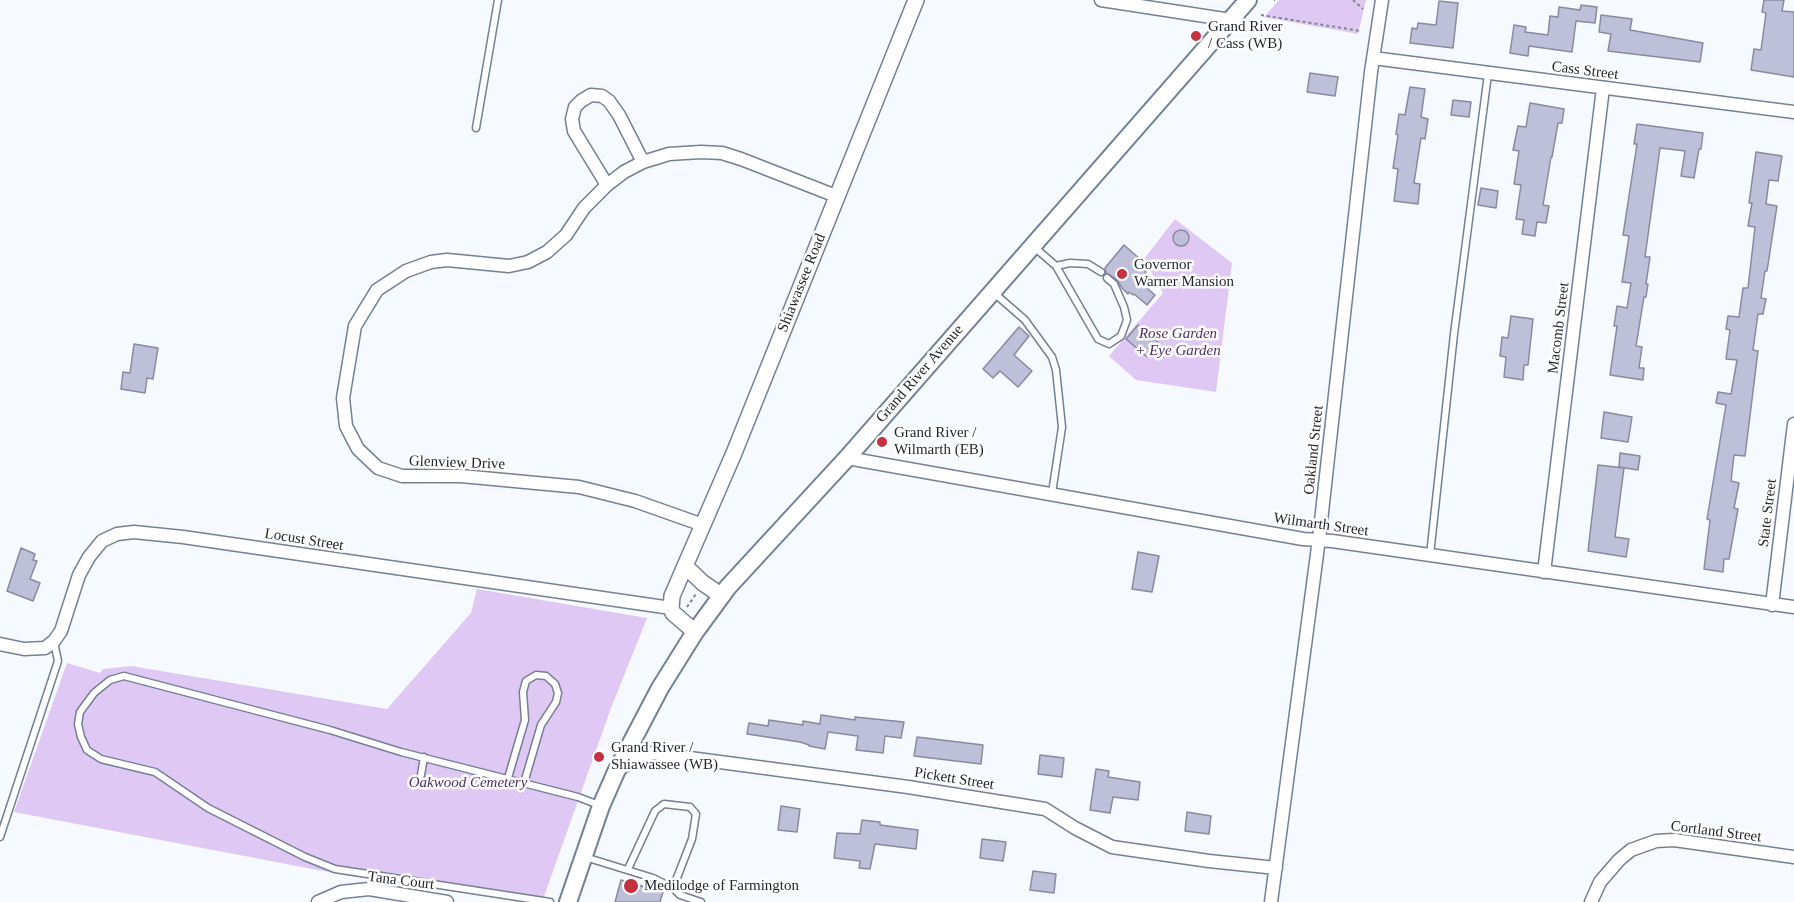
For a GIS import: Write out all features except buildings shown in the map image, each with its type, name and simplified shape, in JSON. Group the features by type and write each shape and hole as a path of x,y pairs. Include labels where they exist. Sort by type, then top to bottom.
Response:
{"main road":[{"name":"Grand River Avenue","path":"568,902 601,806 660,688 695,632 728,587 847,458 1248,0"}],"street":[{"name":"Shiawassee Road","path":"678,609 672,596 734,453 916,0"},
{"path":"1101,0 1149,4 1231,20"},
{"name":"Oakland Street","path":"1271,902 1319,540 1373,58 1382,0"},
{"name":"Cass Street","path":"1373,58 1794,112"},
{"name":"Macomb Street","path":"1544,572 1603,88"},
{"path":"608,185 574,131 572,118 575,107 581,101 591,95 602,96 609,101 644,162"},
{"name":"Glenview Drive","path":"703,525 635,501 579,488 461,476 402,476 378,468 358,449 346,426 343,398 355,326 377,290 406,271 431,262 466,261 509,266 528,262 548,252 566,235 584,208 624,172 644,162 669,154 722,153 837,196"},
{"name":"State Street","path":"1772,605 1794,424"},
{"name":"Wilmarth Street","path":"847,458 1303,539 1794,607"},
{"name":"Locust Street","path":"54,641 61,631 79,575 89,557 102,541 117,534 134,532 183,537 678,609"},
{"path":"685,566 703,583 722,596"},
{"path":"678,609 678,618 695,632"},
{"path":"0,644 24,649 45,648 54,641"},
{"name":"Pickett Street","path":"620,768 652,753 916,788 1046,808 1075,828 1112,847 1198,860 1276,868"},
{"name":"Cortland Street","path":"1591,902 1600,882 1619,860 1631,850 1656,841 1674,840 1794,857"},
{"name":"Tana Court","path":"318,902 341,892 369,889 447,902"}],"lane":[{"path":"476,128 498,0"},
{"path":"1430,556 1454,334 1488,74"},
{"path":"1033,246 1056,266 1098,339 1109,344 1121,336 1127,320 1114,284 1107,278"},
{"path":"1056,266 1071,263 1088,264 1101,272"},
{"path":"993,291 1025,320 1043,343 1054,364 1062,427 1052,493"},
{"path":"0,837 58,661 54,641"},
{"path":"508,778 525,720 523,692 526,681 536,675 546,676 555,684 558,693 556,702 541,725 524,783"},
{"path":"550,902 335,869 305,857 208,808 155,772 101,759 87,750 78,724 80,712 94,693 110,681 124,676 578,797 601,806"},
{"path":"421,775 424,757"},
{"path":"628,869 655,811 664,804 690,807 696,814 692,839 672,888"},
{"path":"584,857 628,869 672,888 680,895 701,902"}],"path":[{"path":"1353,0 1363,9"},
{"path":"1261,15 1361,31"},
{"path":"678,609 696,594"}],"green space":[{"path":"1279,0 1366,0 1358,34 1264,17"},
{"name":"Rose Garden + Eye Garden","path":"1175,219 1232,263 1216,392 1136,380 1109,356 1163,293 1144,259"},
{"name":"Oakwood Cemetery","path":"477,589 647,618 611,708 542,902 524,902 344,875 14,812 67,663 100,673 103,669 131,666 387,709 471,613"}],"place":[{"name":"Grand River / Cass (WB)","path":"1196,36"},
{"name":"Governor Warner Mansion","path":"1122,274"},
{"name":"Grand River / Wilmarth (EB)","path":"882,442"},
{"name":"Grand River / Shiawassee (WB)","path":"599,757"},
{"name":"Medilodge of Farmington","path":"631,886"}]}
